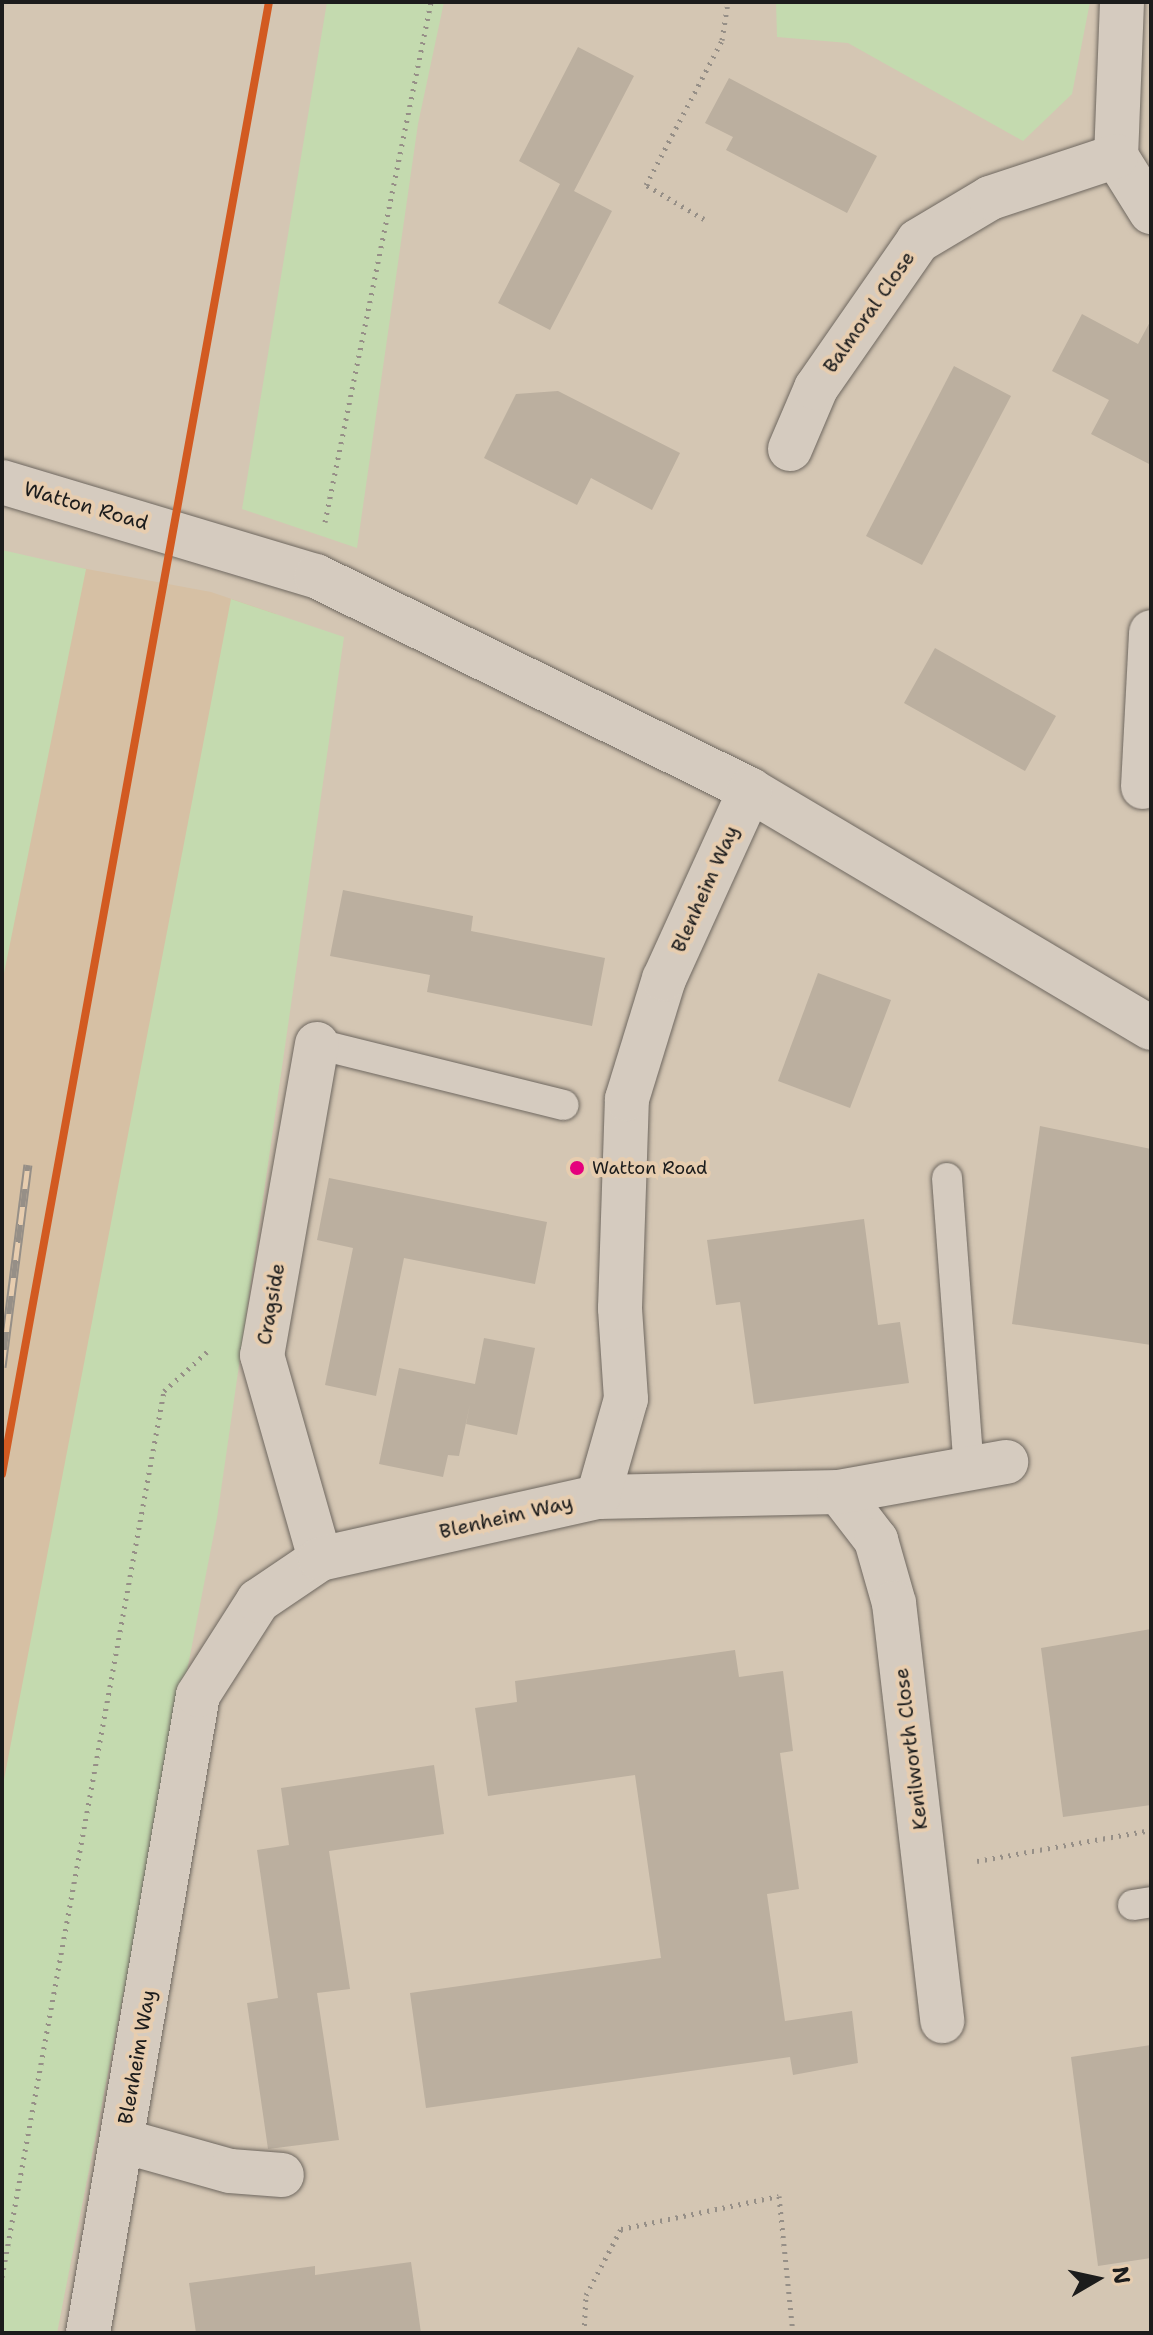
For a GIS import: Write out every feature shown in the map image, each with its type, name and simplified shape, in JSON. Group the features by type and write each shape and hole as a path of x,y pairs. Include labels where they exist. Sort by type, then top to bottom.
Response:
{"street":[{"path":"1122,2 1116,156 1151,212"},
{"name":"Balmoral Close","path":"790,449 816,388 918,241 990,198 1116,156"},
{"name":"Watton Road","path":"2,482 316,576 750,790 1151,1028"},
{"path":"1143,787 1151,632"},
{"name":"Blenheim Way","path":"88,2333 198,1695 258,1601 320,1559 598,1497 626,1399 620,1308 627,1099 664,979 750,790"},
{"name":"Cragside","path":"317,1044 262,1355 320,1559"},
{"path":"598,1497 839,1492 988,1466"},
{"name":"Kenilworth Close","path":"839,1492 876,1540 894,1603 942,2021"},
{"name":"Blenheim Way","path":"123,2141 230,2171 282,2175"}],"lane":[{"path":"317,1044 564,1105"},
{"path":"947,1178 988,1466"}],"path":[{"path":"316,576 431,2"},
{"path":"704,219 646,185 722,40 728,2"},
{"path":"2,2277 164,1391 272,1294"},
{"path":"925,1870 1151,1830"},
{"path":"584,2333 586,2295 621,2229 779,2196 793,2333"}],"shaded area":[{"path":"49,562 211,592 276,614 2,2058 2,773"}],"green space":[{"path":"327,2 444,2 418,124 357,548 242,509"},
{"path":"776,2 1090,2 1072,94 1023,141 848,43 777,37"},
{"path":"2,550 86,569 2,983"},
{"path":"231,599 344,637 217,1518 57,2333 2,2333 2,1790"}],"building":[{"path":"578,47 634,76 574,191 612,211 550,330 498,303 560,184 519,161"},
{"path":"729,78 877,156 847,213 726,150 733,137 705,123"},
{"path":"1082,314 1138,344 1151,320 1151,465 1091,434 1109,400 1052,371"},
{"path":"954,366 1011,396 922,565 866,536"},
{"path":"558,391 680,453 652,510 591,478 577,505 484,458 516,394"},
{"path":"935,648 1056,716 1025,771 904,703"},
{"path":"343,890 473,916 471,931 605,958 592,1026 427,992 430,975 330,956"},
{"path":"818,973 891,1000 850,1108 778,1081"},
{"path":"1040,1126 1151,1149 1151,1345 1012,1324"},
{"path":"329,1178 547,1222 535,1284 404,1258 376,1396 325,1385 353,1248 317,1240"},
{"path":"864,1219 878,1325 900,1322 909,1383 754,1404 740,1302 716,1305 707,1240"},
{"path":"484,1338 535,1348 517,1435 466,1424 470,1404 459,1456 448,1455 443,1477 379,1464 399,1368 475,1384"},
{"path":"1151,1629 1151,1805 1063,1817 1041,1648"},
{"path":"735,1650 739,1677 783,1671 793,1751 780,1753 799,1889 767,1894 785,2021 852,2011 858,2063 793,2075 790,2057 426,2108 410,1993 661,1958 635,1775 488,1796 475,1708 517,1702 515,1681"},
{"path":"434,1765 444,1834 329,1851 350,1989 317,1993 339,2140 268,2149 247,2003 278,1998 257,1850 289,1845 281,1788"},
{"path":"1151,2045 1151,2258 1098,2266 1071,2057"},
{"path":"411,2262 421,2333 196,2333 189,2283 315,2266 315,2275"}],"railway":[{"path":"2,1367 28,1165"}],"transit line":[{"path":"2,1474 269,2"}],"place":[{"name":"Watton Road","path":"577,1168"}]}
